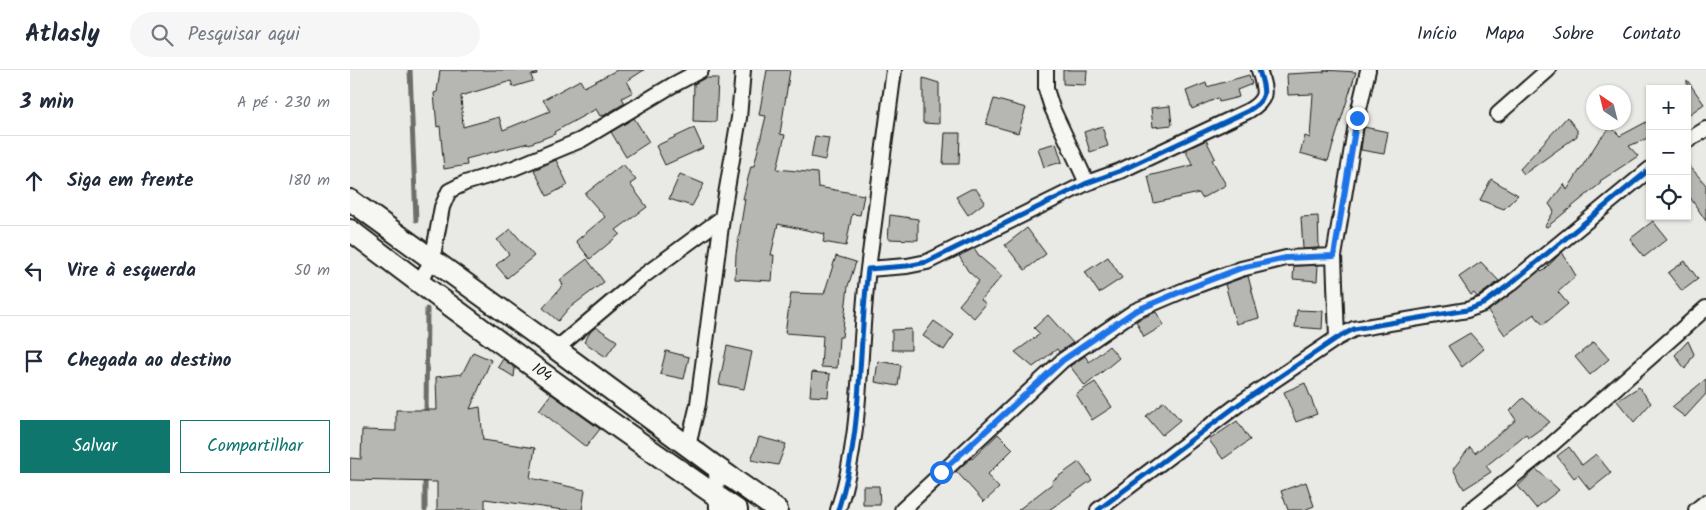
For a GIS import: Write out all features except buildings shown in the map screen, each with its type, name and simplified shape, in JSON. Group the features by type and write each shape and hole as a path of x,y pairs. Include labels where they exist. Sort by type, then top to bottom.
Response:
{"street":[{"path":"418,282 432,261 442,207 449,191 466,183 514,168 581,140 701,70"},
{"path":"688,446 698,404 722,218 739,118 743,70"},
{"path":"838,510 852,460 865,297 894,70"},
{"path":"1046,70 1046,89 1052,108 1086,183"},
{"path":"868,270 927,262 1086,183 1120,171 1261,104 1264,96 1259,70"},
{"path":"1337,338 1334,256 1357,118 1368,70"},
{"path":"1498,114 1548,70"},
{"path":"1691,138 1706,129"},
{"path":"1098,510 1239,404 1337,338 1354,329 1467,310 1483,304 1646,172"},
{"path":"350,200 716,468 777,510"},
{"path":"556,349 638,280 722,218"},
{"name":"104","path":"350,230 717,503 737,510"},
{"path":"902,510 1063,360 1135,311 1241,268 1286,258 1334,256"},
{"path":"1470,510 1541,454 1706,308"},
{"path":"716,468 717,503"},
{"path":"1696,510 1706,502"}],"waterway":[{"path":"410,70 416,220"},
{"path":"426,416 427,309"},
{"path":"425,477 425,510"}],"cycle path":[{"path":"838,510 852,452 856,422 868,269 907,266 927,262 1087,183 1120,171 1248,111 1255,107 1264,94 1259,70"},
{"path":"1098,510 1239,404 1337,338 1354,329 1467,310 1483,304 1646,172"}],"route":[{"path":"941,472 1063,360 1082,345 1135,311 1241,268 1286,258 1334,256 1357,118"}]}
